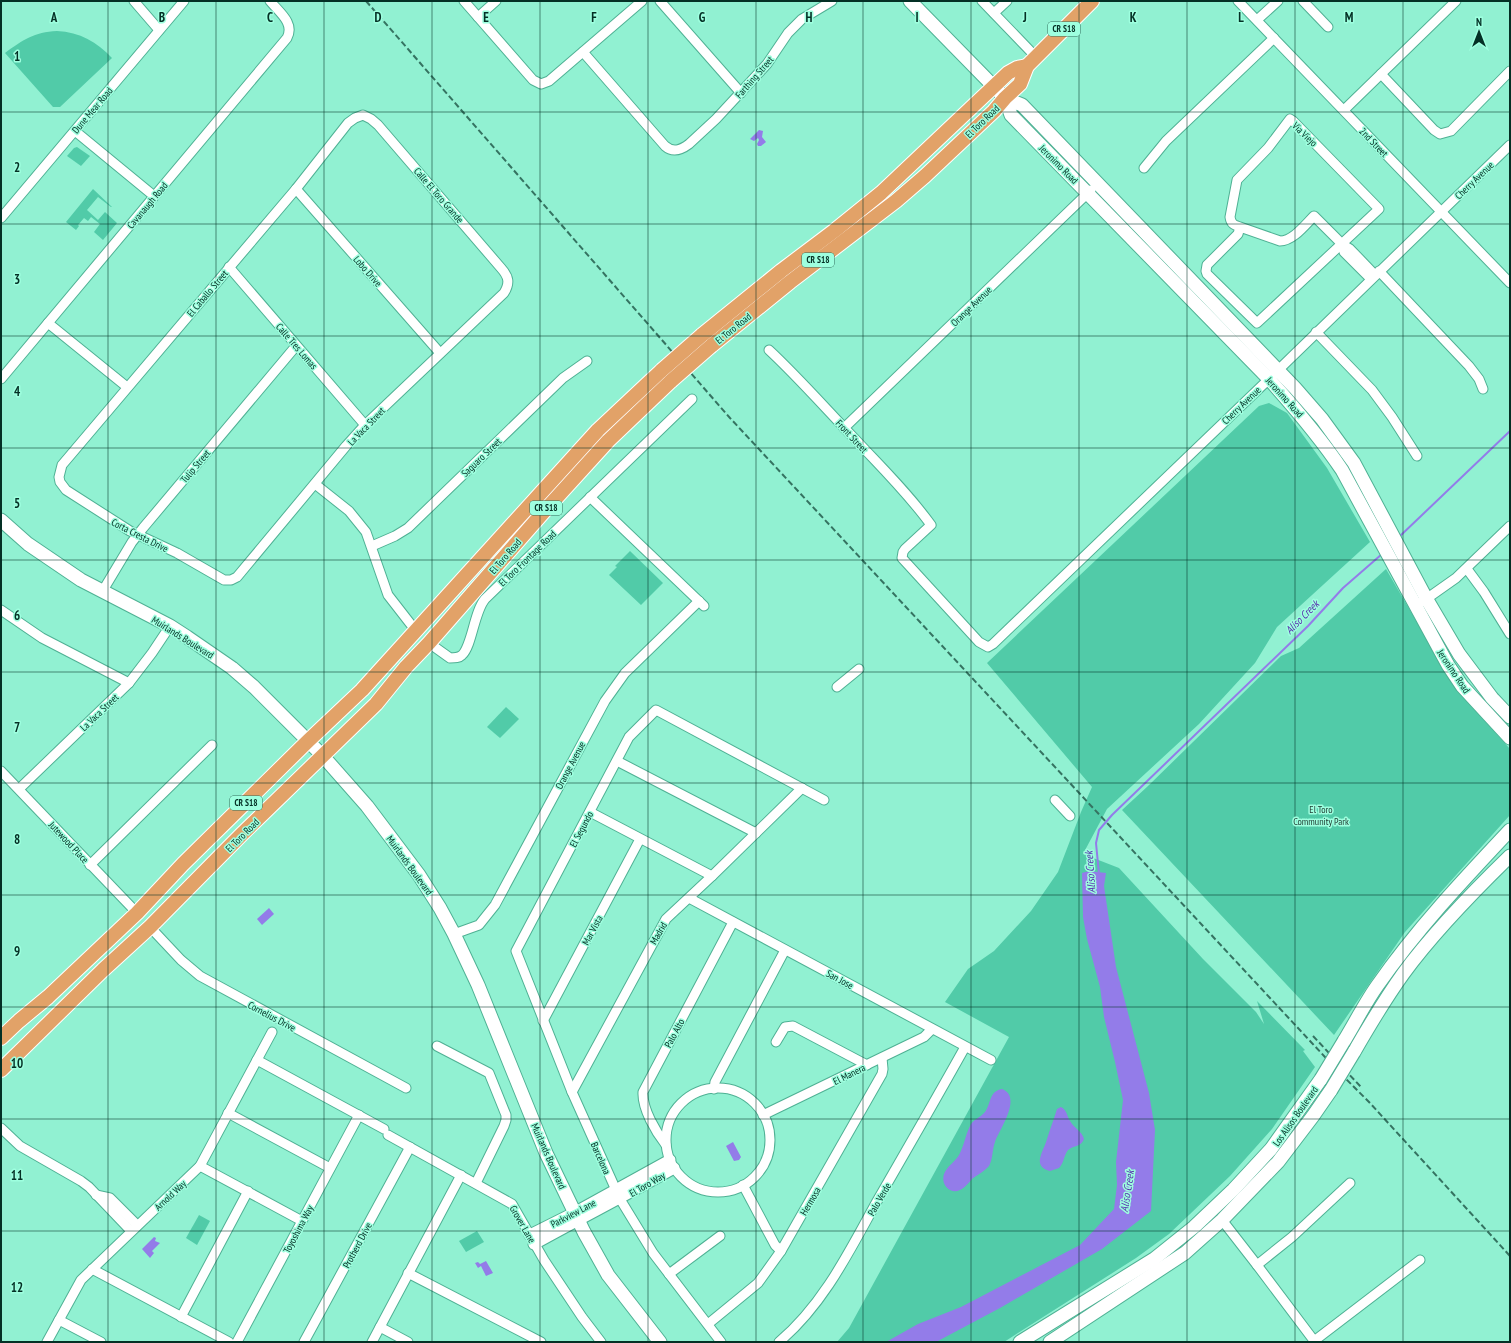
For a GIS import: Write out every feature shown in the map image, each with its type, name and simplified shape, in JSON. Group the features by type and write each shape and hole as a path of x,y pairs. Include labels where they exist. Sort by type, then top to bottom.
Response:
{"main road":[{"name":"Jeronimo Road","path":"910,1 994,86 1005,98 1011,115 1088,193 1274,375 1304,398 1335,435 1354,463 1426,598 1459,654 1473,675 1492,698 1510,716"},
{"name":"El Toro Road","path":"1,1070 103,970 150,927 376,704 406,667 429,643 548,506 603,447 671,381 706,341 781,271 881,193 1008,73 1031,61 1092,1"},
{"name":"El Toro Road","path":"1,1038 48,997 136,914 183,864 362,690 598,430 662,370 790,282 896,201 992,113 1020,84 1031,61"},
{"name":"Jeronimo Road","path":"1005,98 1022,105 1098,183 1274,375 1342,470 1448,665 1462,686 1510,738"},
{"name":"Muirlands Boulevard","path":"1,520 28,544 48,559 102,592 170,626 204,648 254,686 308,741 367,806 414,869 440,908 478,985 546,1153 576,1216 608,1275 660,1342"},
{"path":"416,631 429,643"},
{"name":"Los Alisos Boulevard","path":"1020,1342 1154,1259 1194,1227 1233,1190 1271,1149 1321,1079 1376,987 1414,937 1447,897 1510,830"},
{"name":"Los Alisos Boulevard","path":"1050,1342 1185,1253 1222,1220 1278,1162 1331,1090 1402,975 1489,876 1510,856"},
{"path":"136,914 150,927"}],"street":[{"path":"134,1 159,30"},
{"name":"Dune Mear Road","path":"1,218 184,1"},
{"name":"Cavanaugh Road","path":"1,379 287,38 290,29 287,20 270,1"},
{"path":"464,1 533,80 541,84 549,81 642,1"},
{"path":"478,17 496,1"},
{"path":"660,1 741,93"},
{"name":"Farthing Street","path":"583,52 665,146 675,151 683,149 689,144 741,93 767,64 788,33 802,19 832,1"},
{"path":"982,1 1016,36 1031,61"},
{"path":"994,13 1007,1"},
{"name":"2nd Street","path":"1238,1 1510,283"},
{"path":"1257,20 1278,1"},
{"path":"1303,1 1328,27"},
{"path":"1344,110 1456,1"},
{"path":"1144,168 1166,141 1274,38"},
{"path":"1381,74 1434,130 1440,134 1451,131 1510,71"},
{"name":"El Caballo Street","path":"59,477 62,465 296,189 348,123 363,115"},
{"name":"Calle El Toro Grande","path":"363,115 371,118 383,131 502,268 508,281"},
{"name":"Via Viejo","path":"1290,119 1379,208 1342,244 1257,323 1207,274 1206,271 1207,265 1238,234 1240,227 1234,225 1231,222 1230,217 1237,180 1268,148 1290,119"},
{"path":"75,131 154,196"},
{"name":"Cherry Avenue","path":"902,555 904,562 979,642 988,647 993,644 1274,375 1316,332 1441,211 1508,150"},
{"name":"Orange Avenue","path":"844,428 1098,183"},
{"name":"Lobo Drive","path":"296,189 440,353"},
{"path":"1240,227 1280,241 1284,241 1290,239 1314,216 1342,244 1344,252 1375,275 1469,366 1479,380 1483,389"},
{"name":"Calle Tres Lomas","path":"229,267 365,425"},
{"name":"La Vaca Street","path":"231,580 241,572 365,425 504,293 508,281"},
{"path":"48,323 127,387"},
{"path":"1316,332 1372,390 1392,417 1416,456"},
{"name":"Tulip Street","path":"102,592 126,552 138,536 296,346"},
{"name":"Front Street","path":"769,350 792,372 890,476 931,524 904,549 902,555"},
{"name":"Saguaro Street","path":"372,546 408,528 563,378 587,361"},
{"name":"El Toro Frontage Road","path":"429,643 450,658 462,655 467,646 480,606 485,599 692,399"},
{"name":"Corta Cresta Drive","path":"59,477 60,482 66,490 138,536 197,564 218,577 231,580"},
{"path":"315,484 349,511 366,532 388,595 416,631"},
{"name":"Orange Avenue","path":"454,934 479,925 495,905 604,701 625,674 701,604 590,497"},
{"path":"1416,607 1426,598 1467,569 1510,526"},
{"path":"1467,569 1484,592 1510,634"},
{"path":"1,610 49,642 129,683"},
{"name":"La Vaca Street","path":"19,789 129,683 170,626"},
{"path":"837,686 859,669"},
{"name":"El Segundo","path":"517,954 517,947 630,737 656,710 802,788"},
{"path":"90,865 212,745"},
{"path":"617,761 756,833"},
{"name":"Jutewood Place","path":"1,771 136,914"},
{"path":"802,788 824,800"},
{"name":"Madrid","path":"572,1092 666,919 802,788"},
{"path":"1055,800 1070,816"},
{"path":"590,812 712,876"},
{"name":"Mar Vista","path":"543,1021 640,839"},
{"name":"San Jose","path":"689,898 991,1060"},
{"name":"Palo Alto","path":"666,1145 656,1132 644,1104 643,1092 733,922"},
{"name":"Cornelius Drive","path":"150,927 181,960 200,976 406,1088"},
{"path":"714,1089 715,1082 785,950"},
{"name":"Barcelona","path":"517,954 572,1092 618,1194 654,1253 721,1342"},
{"path":"776,1042 784,1027 793,1026 867,1065"},
{"name":"El Manera","path":"763,1115 924,1037 932,1029"},
{"name":"Arnold Way","path":"47,1342 81,1280 200,1166 272,1032"},
{"path":"437,1046 489,1073 506,1115 504,1126 476,1183"},
{"name":"Palo Verde","path":"779,1342 818,1302 966,1047"},
{"name":"Hermosa","path":"708,1324 742,1298 758,1283 781,1251 882,1074 882,1058"},
{"name":"Grover Lane","path":"257,1060 359,1115 410,1147 512,1204 532,1240 582,1317 601,1342"},
{"path":"714,1089 731,1090 746,1097 756,1105 763,1115 768,1128 770,1141 768,1154 762,1167 754,1177 743,1185 725,1191 705,1190 688,1182 672,1164 666,1145 666,1137 670,1121 678,1107 694,1094 714,1089"},
{"path":"228,1113 330,1168"},
{"name":"Toyoshima Way","path":"237,1342 359,1115"},
{"path":"1,1128 16,1143 81,1181 96,1195 110,1198 134,1228"},
{"name":"Protherd Drive","path":"304,1342 410,1147"},
{"name":"El Toro Way","path":"618,1194 672,1164"},
{"path":"200,1166 302,1221"},
{"path":"372,1342 461,1175"},
{"path":"1257,1265 1292,1237 1350,1183"},
{"path":"743,1185 775,1245 781,1251"},
{"path":"181,1317 248,1192"},
{"name":"Parkview Lane","path":"532,1240 618,1194"},
{"path":"1222,1220 1314,1342 1420,1260"},
{"path":"669,1274 720,1236"},
{"path":"92,1268 229,1342"},
{"path":"408,1272 541,1342"},
{"path":"59,1320 101,1342"},
{"path":"380,1327 408,1342"}],"green space":[{"path":"57,31 73,33 88,39 112,58 60,107 53,107 5,53 17,44 35,35"},
{"path":"77,147 90,156 81,166 67,156 74,148"},
{"path":"93,189 112,207 98,197 87,210 98,220 105,212 117,223 103,240 94,232 100,224 91,217 88,221 84,218 76,230 66,222"},
{"path":"1269,403 1287,413 1327,468 1370,542 1277,627 1255,663 1199,724 1107,809 1083,854 1119,868 1203,959 1256,1012 1264,1024 1257,1001 1305,1050 1303,1051 1315,1067 1272,1129 1230,1176 1169,1234 1136,1258 1004,1342 837,1342 849,1328 1009,1037 945,1002 968,969 994,951 1031,911 1058,872 1092,787 987,663 1259,406"},
{"path":"630,551 663,583 641,605 609,575 617,567 615,566"},
{"name":"El Toro Community Park","path":"1386,569 1454,686 1510,749 1510,815 1405,932 1334,1035 1122,810 1281,656 1299,648"},
{"path":"506,707 519,719 500,738 487,727"},
{"path":"199,1215 210,1221 197,1245 186,1238"},
{"path":"477,1231 484,1242 466,1252 459,1241"}],"water":[{"path":"759,130 763,131 762,137 766,142 761,146 758,146 757,144 759,140 758,138 754,141 750,139"},
{"path":"1089,871 1106,873 1104,886 1116,967 1149,1093 1155,1130 1151,1211 1102,1249 1000,1308 936,1342 886,1342 918,1324 961,1307 1080,1245 1114,1209 1117,1185 1116,1162 1123,1100 1104,1017 1100,987 1087,939 1083,917 1082,873"},
{"path":"269,908 274,914 262,925 257,919"},
{"path":"1002,1089 1008,1093 1010,1106 1005,1122 995,1142 989,1166 962,1189 957,1191 950,1190 946,1187 943,1181 945,1171 959,1155 971,1124 985,1112 992,1095 998,1090"},
{"path":"1061,1107 1065,1110 1070,1121 1082,1134 1084,1139 1079,1145 1068,1150 1059,1168 1050,1171 1041,1166 1040,1158 1057,1109"},
{"path":"733,1142 741,1157 739,1160 734,1161 726,1146"},
{"path":"154,1237 156,1238 155,1241 160,1243 152,1251 154,1253 150,1258 142,1249"},
{"path":"486,1261 493,1273 486,1276 481,1266 478,1268 475,1263 478,1262 480,1264"}],"waterway":[{"name":"Aliso Creek","path":"1399,537 1510,431"},
{"name":"Aliso Creek","path":"1099,874 1096,843 1099,830 1112,815 1308,626 1343,588 1382,554"}],"railway":[{"path":"366,1 730,418 1338,1071 1369,1102 1510,1256"},
{"path":"1313,1036 1361,1087"}]}
